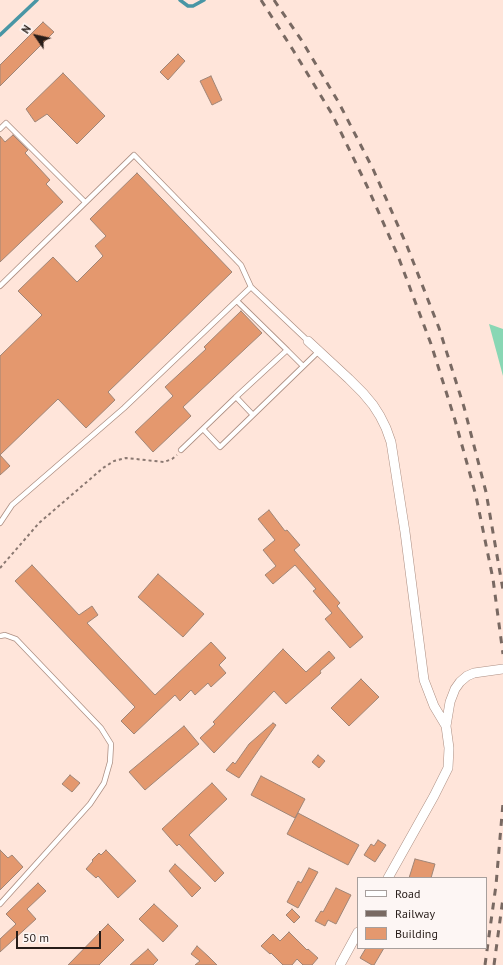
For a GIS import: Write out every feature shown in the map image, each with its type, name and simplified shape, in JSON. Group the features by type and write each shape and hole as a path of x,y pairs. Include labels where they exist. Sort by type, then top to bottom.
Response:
{"street":[{"path":"308,341 363,393 373,405 386,428 391,442 405,532 424,680 434,706 446,726"},
{"path":"389,877 448,768 449,748 446,726 450,702 455,689 467,676 503,669"},
{"path":"340,965 357,934"}],"lane":[{"path":"0,129 6,123 85,202"},
{"path":"0,286 134,155 242,265 251,287 308,341"},
{"path":"0,523 12,505 124,408 251,287"},
{"path":"237,301 303,366"},
{"path":"181,450 286,350"},
{"path":"203,429 220,447 319,351"},
{"path":"236,397 253,415"},
{"path":"0,636 5,635 16,639 101,728 111,744 110,762 104,783 90,804 0,904"}],"path":[{"path":"0,568 39,523 114,460 140,458 155,462 164,462 172,459 181,450"}],"green space":[{"path":"489,324 503,329 503,376"}],"building":[{"path":"43,22 54,32 0,86 0,65"},
{"path":"178,54 185,61 168,80 160,72"},
{"path":"63,73 105,116 77,144 47,114 35,122 26,109"},
{"path":"211,76 222,100 212,105 200,81"},
{"path":"13,135 28,150 25,153 50,180 46,184 63,202 0,262 0,136 5,142"},
{"path":"137,173 232,272 108,392 115,400 86,428 58,399 0,455 0,356 42,315 18,291 53,257 77,282 103,256 95,246 106,236 90,219"},
{"path":"241,311 262,333 183,407 191,416 153,452 135,432 173,396 165,387 206,349 204,347"},
{"path":"0,455 10,466 0,475"},
{"path":"269,510 285,531 287,530 300,545 294,550 340,603 337,606 363,637 350,648 325,619 332,613 313,591 316,589 295,565 273,584 265,575 276,566 263,550 275,540 258,519"},
{"path":"32,565 79,615 92,606 98,615 87,623 155,695 211,642 226,658 219,665 226,673 211,687 208,683 195,695 191,690 180,701 175,695 134,734 121,721 135,707 15,581"},
{"path":"158,574 204,614 183,637 138,597"},
{"path":"283,649 306,672 329,651 335,658 320,671 321,673 286,704 274,691 214,753 200,738 215,724 213,722"},
{"path":"361,679 379,697 349,726 331,708"},
{"path":"273,723 276,725 239,778 226,770 233,762 235,764 249,744"},
{"path":"184,726 199,744 145,790 129,772"},
{"path":"318,755 325,761 319,768 312,762"},
{"path":"70,775 80,783 72,792 62,784"},
{"path":"261,776 305,799 295,818 251,795"},
{"path":"212,783 227,799 189,835 224,873 215,882 179,844 177,846 162,829"},
{"path":"298,813 359,845 348,865 287,834"},
{"path":"378,840 386,845 375,862 364,855 371,844 374,846"},
{"path":"0,850 8,858 12,855 23,867 0,890"},
{"path":"106,850 136,881 118,898 98,876 96,878 86,869 99,853 101,855"},
{"path":"415,859 435,864 431,877 409,877"},
{"path":"175,864 201,888 192,897 169,871"},
{"path":"309,868 318,872 298,908 287,902 298,881 301,883"},
{"path":"38,883 46,891 27,909 36,919 0,952 0,939 16,924 6,914"},
{"path":"336,888 351,895 336,924 328,920 325,926 315,921 321,911 323,912"},
{"path":"154,904 178,926 163,942 139,919"},
{"path":"292,909 300,917 294,923 286,915"},
{"path":"108,924 124,940 99,965 68,965"},
{"path":"289,932 307,950 308,949 318,958 312,965 303,965 297,959 292,965 283,965 271,953 270,954 261,946 273,934 280,941"},
{"path":"197,946 217,965 195,965 200,961 191,954"},
{"path":"148,949 158,960 153,965 130,965"},
{"path":"365,949 383,949 374,965 360,958"}],"waterway":[{"path":"0,35 37,0"},
{"path":"180,0 188,6 193,6 204,0"}],"railway":[{"path":"261,0 332,114 367,186 398,256 431,344 455,420 476,496 493,579 503,654"},
{"path":"274,0 302,41 339,103 373,169 407,246 439,328 464,407 486,492 503,590"},
{"path":"485,965 496,885 503,803"},
{"path":"494,965 503,898"}]}
